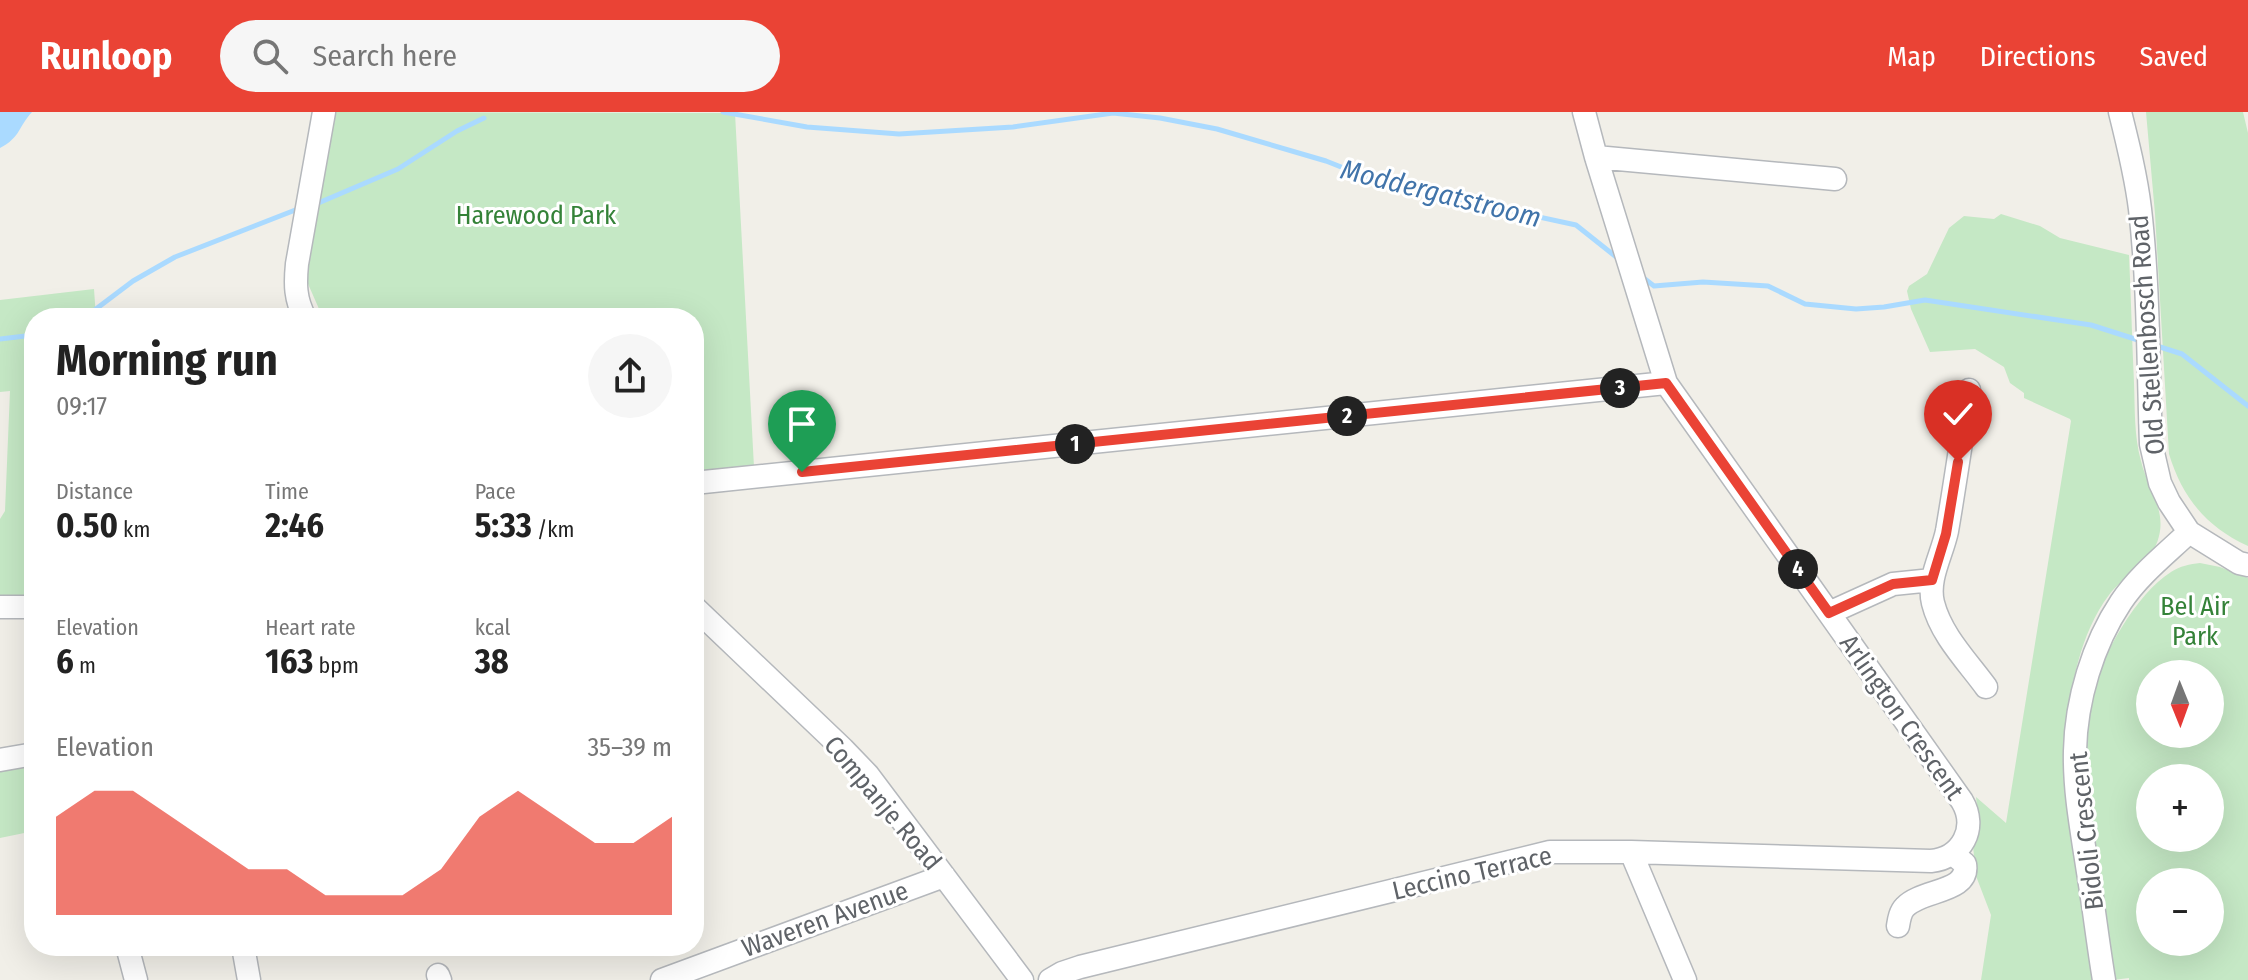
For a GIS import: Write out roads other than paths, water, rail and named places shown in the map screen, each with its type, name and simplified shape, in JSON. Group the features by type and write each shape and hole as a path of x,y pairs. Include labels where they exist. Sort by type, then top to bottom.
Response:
{"street":[{"path":"299,308 295,287 297,264 324,112"},
{"name":"Arlington Crescent","path":"1584,112 1666,383 1966,807 1969,829 1963,843 1953,854"},
{"name":"Old Stellenbosch Road","path":"2120,112 2140,207 2151,444 2155,468 2169,502 2189,532 2239,563 2248,565"},
{"path":"1596,157 1835,179"},
{"path":"704,482 1666,383"},
{"path":"1969,390 1946,534 1931,593 1938,619 1986,687"},
{"name":"Bidoli Crescent","path":"2103,978 2076,786 2077,718 2089,670 2121,602 2139,579 2189,532"},
{"path":"1829,613 1893,584 1932,580"},
{"path":"0,607 24,607"},
{"name":"Companje Road","path":"704,617 868,775 1022,980"},
{"path":"0,760 24,756"},
{"name":"Leccino Terrace","path":"1050,980 1080,967 1550,852 1931,861 1953,854"},
{"path":"1631,852 1685,980"},
{"path":"1898,926 1905,907 1964,878 1965,864 1953,854"},
{"name":"Waveren Avenue","path":"662,980 944,876"},
{"path":"130,956 136,980"},
{"path":"245,956 249,980"}],"water":[{"path":"0,112 32,112 16,136 0,148"}],"waterway":[{"name":"Moddergatstroom","path":"723,112 807,127 899,134 1013,127 1113,113 1160,118 1217,129 1326,161 1394,188 1576,225 1620,260"},
{"path":"316,204 398,169 457,131 484,118"},
{"path":"97,308 133,281 175,257 303,207"},
{"name":"Moddergatstroom","path":"1641,276 1654,286 1703,282 1768,286 1805,304 1856,309 1925,300 2091,325 2138,340"},
{"path":"0,339 24,336"},
{"name":"Moddergatstroom","path":"2157,346 2182,354 2248,406"}],"park label":[{"name":"Harewood Park","path":"536,215"},
{"name":"Bel Air Park","path":"2195,621"}]}
